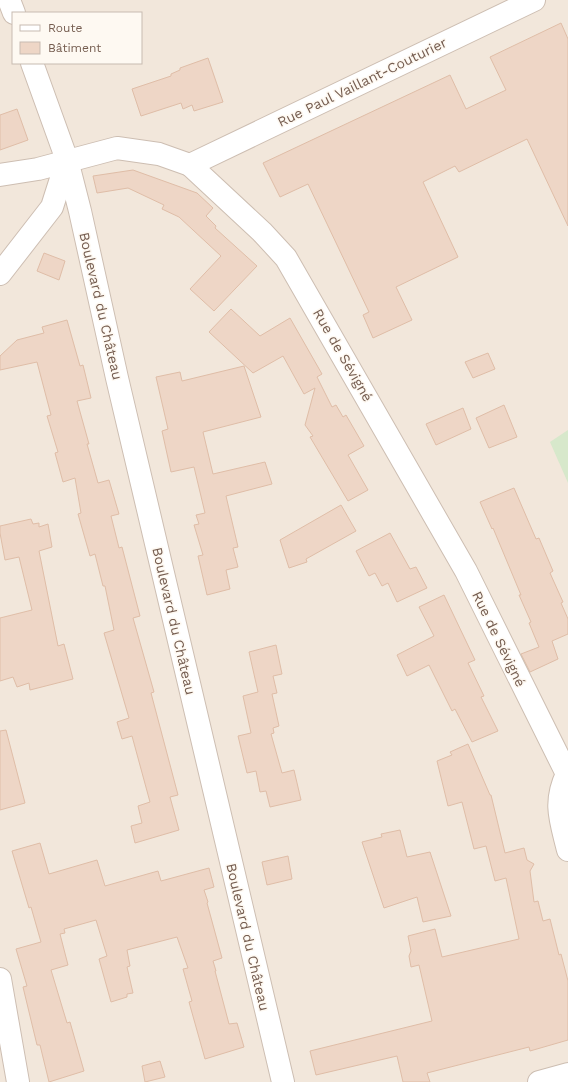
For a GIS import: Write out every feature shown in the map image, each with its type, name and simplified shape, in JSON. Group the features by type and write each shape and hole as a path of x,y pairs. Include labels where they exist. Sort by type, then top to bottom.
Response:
{"street":[{"path":"9,0 14,12"},
{"name":"Rue Paul Vaillant-Couturier","path":"190,165 505,6 534,0"},
{"path":"0,274 52,207 67,160 32,64"},
{"name":"Rue de Sévigné","path":"0,175 38,169 67,160 117,148 159,154 190,165 262,232 286,258 466,572 567,774"},
{"name":"Boulevard du Château","path":"67,160 283,1082"},
{"path":"567,774 561,786 568,850"},
{"path":"0,979 18,1082"},
{"path":"540,1082 568,1074"}],"shaded area":[{"path":"0,0 568,0 568,1082 0,1082"}],"green space":[{"path":"568,430 568,483 550,442"}],"building":[{"path":"561,23 568,39 568,226 527,139 459,172 455,166 423,182 458,257 396,287 412,320 373,338 363,315 369,312 308,184 280,197 263,163 450,75 466,109 506,90 490,57"},
{"path":"208,58 223,102 194,111 192,105 183,109 181,103 141,116 132,89 171,76 171,74 180,70 180,68"},
{"path":"17,109 28,140 0,150 0,115"},
{"path":"133,170 197,193 213,208 206,216 216,226 215,228 257,266 214,311 190,289 221,256 179,217 162,209 164,205 128,188 97,193 93,176"},
{"path":"44,253 65,261 59,280 37,271"},
{"path":"231,309 260,336 290,318 322,374 317,377 332,407 336,405 343,417 346,415 364,446 348,455 368,490 348,501 310,437 313,436 305,425 315,388 304,394 283,356 253,373 209,332"},
{"path":"67,320 80,366 83,365 91,398 77,401 89,444 87,444 98,483 109,480 119,514 111,516 119,548 122,547 140,616 133,618 154,692 151,693 178,795 170,797 179,830 135,843 131,826 142,823 138,806 150,802 132,736 122,739 117,722 129,718 104,633 114,630 105,586 103,586 95,554 90,556 78,514 81,513 75,478 63,482 55,453 58,452 47,416 51,415 37,362 0,370 0,356 17,340 44,333 42,327"},
{"path":"488,353 495,369 473,378 465,362"},
{"path":"244,366 261,417 203,432 213,474 265,462 272,484 226,496 238,547 233,548 238,567 226,570 230,589 207,595 198,556 203,555 194,525 199,524 196,515 205,513 194,467 171,472 162,431 168,429 156,377 180,372 182,381"},
{"path":"504,405 517,437 489,448 476,418"},
{"path":"463,408 471,429 436,445 426,424"},
{"path":"514,488 536,539 539,538 553,571 550,573 563,602 561,603 568,619 568,634 552,641 558,659 530,672 521,654 539,647 529,623 531,622 519,595 521,595 493,528 492,529 480,502"},
{"path":"341,505 356,531 306,559 307,562 289,568 280,540"},
{"path":"31,519 33,524 39,523 39,527 48,524 52,547 39,551 58,646 64,644 73,679 30,690 29,683 17,687 13,677 0,681 0,618 32,610 19,557 5,560 0,526"},
{"path":"390,533 410,569 416,567 427,588 397,602 388,583 382,586 375,573 369,576 356,551"},
{"path":"444,595 475,660 468,663 484,696 481,697 498,731 472,742 455,709 452,711 429,665 407,676 397,655 434,636 419,607"},
{"path":"276,645 282,674 273,676 277,693 272,694 279,726 273,728 274,733 271,734 282,773 294,770 301,800 270,807 266,791 260,792 256,771 247,773 238,736 251,733 243,696 258,692 249,652"},
{"path":"6,730 25,803 0,810 0,731"},
{"path":"468,744 491,795 505,853 524,848 527,860 534,864 530,871 534,902 538,901 543,921 550,919 559,955 561,954 568,981 568,1040 530,1051 529,1047 427,1073 430,1082 403,1082 397,1056 316,1075 310,1051 432,1021 419,965 411,967 409,956 411,951 408,936 435,929 442,957 519,939 506,878 495,881 486,846 474,849 462,802 448,806 437,761 452,755 450,752"},
{"path":"400,830 407,857 430,852 451,916 423,922 417,897 384,908 362,842 382,837 381,834"},
{"path":"40,843 49,874 97,860 105,886 158,871 161,881 209,868 214,887 204,890 222,958 213,961 229,1024 237,1023 244,1047 205,1059 189,1002 192,1001 183,969 188,968 177,937 127,950 130,966 127,967 133,993 127,994 127,997 111,1002 99,959 107,956 96,920 64,929 65,933 60,934 68,965 51,970 67,1023 70,1022 84,1071 49,1082 40,1045 37,1045 23,987 27,986 16,949 41,942 12,851"},
{"path":"288,856 292,879 267,885 262,862"},
{"path":"160,1061 165,1077 145,1082 142,1066"}]}
